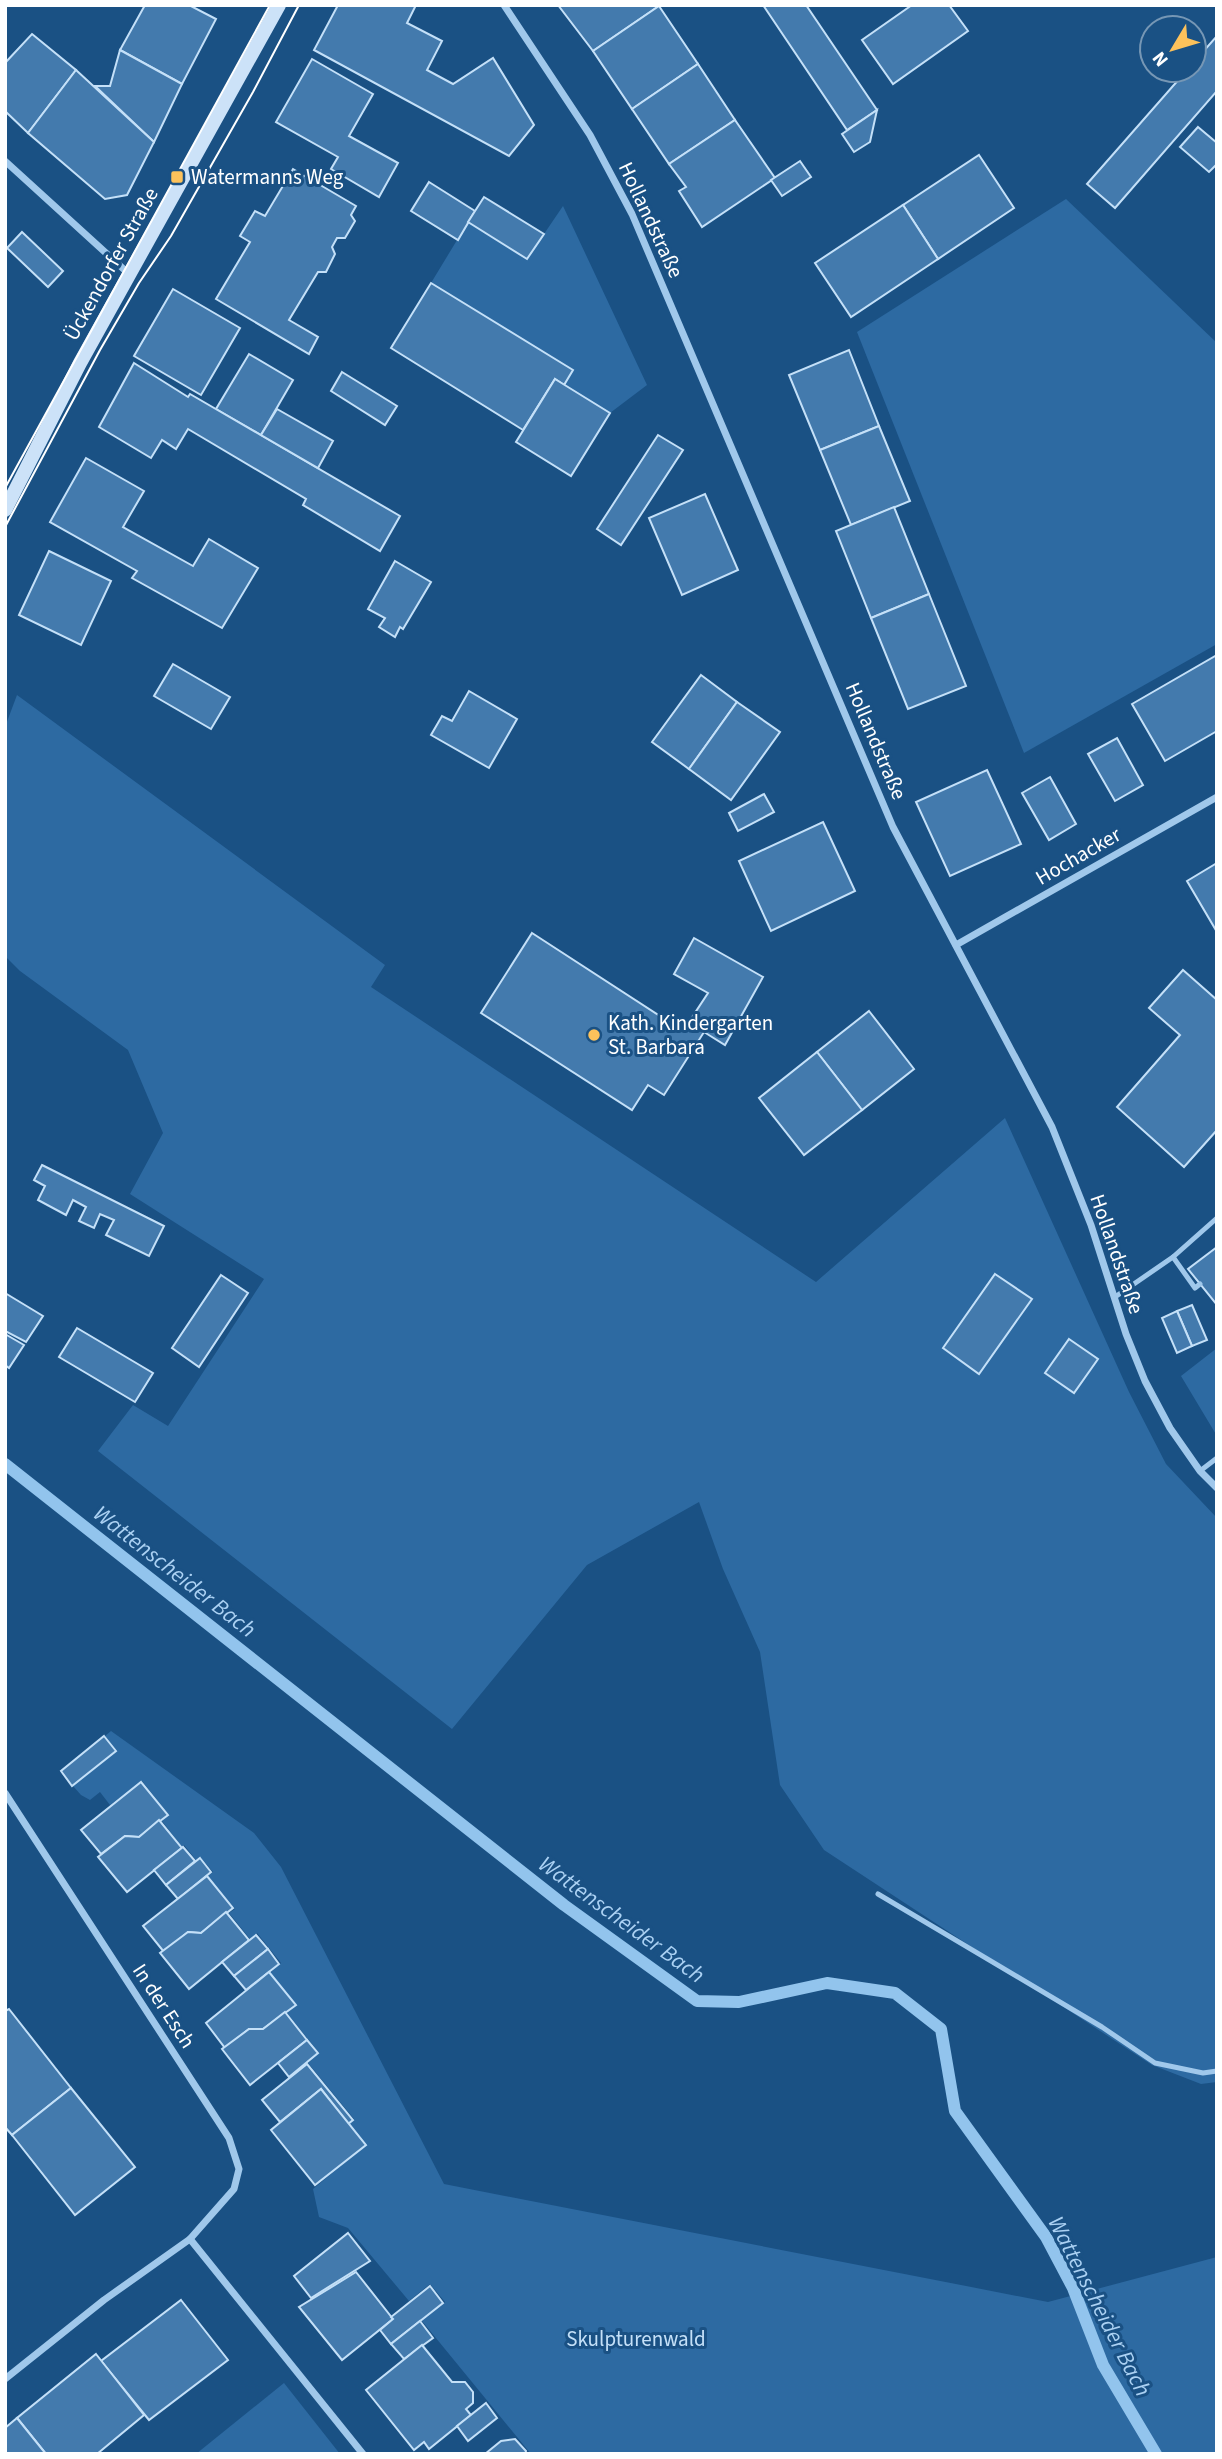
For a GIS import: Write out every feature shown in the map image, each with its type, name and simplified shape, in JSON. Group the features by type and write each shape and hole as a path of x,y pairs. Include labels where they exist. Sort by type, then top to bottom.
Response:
{"main road":[{"name":"Ückendorfer Straße","path":"5,510 80,363 279,5"}],"street":[{"name":"Hollandstraße","path":"504,5 590,135 632,214 893,827 1052,1127 1091,1224 1126,1334 1145,1381 1170,1428 1200,1471 1217,1488"},
{"path":"5,161 130,276"},
{"name":"Hochacker","path":"956,945 1217,797"},
{"name":"In der Esch","path":"5,1793 229,2138 239,2169 234,2189 190,2239 104,2300 5,2379"},
{"path":"190,2239 363,2454"}],"lane":[{"path":"1115,1297 1173,1257 1217,1219"},
{"path":"1173,1257 1195,1288 1200,1284"},
{"path":"1200,1471 1217,1458"},
{"path":"878,1894 1102,2027 1155,2063 1203,2073 1217,2071"}],"green space":[{"path":"1066,199 1217,343 1217,644 1024,753 857,332"},
{"path":"563,206 647,385 610,413 564,385 573,370 431,283 468,222 527,259"},
{"path":"17,695 385,965 371,987 816,1282 1005,1118 1129,1392 1166,1464 1217,1518 1217,2082 1201,2084 1152,2065 824,1850 780,1785 760,1652 723,1569 699,1502 587,1565 452,1729 98,1451 133,1405 168,1426 264,1279 130,1194 163,1133 128,1050 20,971 5,956 5,727"},
{"path":"1217,1348 1217,1436 1181,1376"},
{"name":"Skulpturenwald","path":"111,1731 254,1833 281,1867 444,2184 1048,2302 1217,2257 1217,2454 531,2454 422,2321 445,2302 430,2284 409,2301 348,2228 319,2217 313,2189 366,2145 349,2124 354,2119 308,2063 319,2053 287,2013 297,2005 270,1973 281,1963 257,1933 250,1939 229,1913 235,1909 208,1876 213,1872 200,1857 196,1860 184,1845 182,1847 162,1821 169,1815 142,1781 110,1805 100,1792 90,1800 73,1786 117,1751 105,1736"},
{"path":"284,2383 340,2454 196,2454"}],"building":[{"path":"145,5 189,5 216,19 182,84 120,50"},
{"path":"338,5 416,5 407,23 442,41 427,70 453,84 493,58 534,125 509,156 314,50"},
{"path":"558,5 658,5 659,6 593,51"},
{"path":"763,5 806,5 877,110 847,130"},
{"path":"912,5 949,5 968,31 893,84 862,40"},
{"path":"659,6 698,64 632,109 593,51"},
{"path":"32,34 76,70 28,133 5,111 5,63"},
{"path":"1216,37 1217,91 1115,208 1087,184 1175,84 1208,84 1208,46"},
{"path":"120,50 182,84 154,142 95,86 110,86"},
{"path":"312,59 373,94 349,136 398,163 379,197 331,169 338,157 276,122"},
{"path":"698,64 735,120 669,164 632,109"},
{"path":"76,70 154,142 127,195 105,199 28,133"},
{"path":"877,110 870,142 854,152 842,134"},
{"path":"735,120 775,178 702,227 679,191 686,187 669,164"},
{"path":"1198,127 1217,143 1217,164 1209,172 1180,147"},
{"path":"979,155 1014,208 938,259 903,205"},
{"path":"800,161 811,177 782,196 771,180"},
{"path":"293,169 356,206 351,215 355,221 345,238 337,238 332,247 335,254 326,272 318,272 289,320 318,337 309,354 216,299 250,242 240,236 255,211 265,216"},
{"path":"429,182 475,211 458,240 411,211"},
{"path":"484,197 544,234 527,259 468,222"},
{"path":"903,205 938,259 851,317 815,263"},
{"path":"22,232 63,271 48,287 7,248"},
{"path":"431,283 573,370 564,385 555,379 523,430 391,348"},
{"path":"173,289 240,328 201,395 134,356"},
{"path":"849,350 879,426 820,450 789,375"},
{"path":"249,354 293,380 261,435 216,409"},
{"path":"134,363 188,397 190,394 400,516 380,551 303,505 306,499 188,429 176,449 162,440 151,458 99,427"},
{"path":"342,372 397,406 385,425 331,391"},
{"path":"555,379 610,413 571,476 516,442"},
{"path":"277,409 333,441 318,468 261,435"},
{"path":"879,426 910,501 851,525 820,450"},
{"path":"658,435 683,450 621,545 597,529"},
{"path":"86,458 144,491 123,527 193,566 209,539 258,568 222,628 132,578 137,571 50,522"},
{"path":"705,494 738,570 682,595 649,518"},
{"path":"894,507 929,594 871,618 836,531"},
{"path":"49,551 111,581 81,645 19,615"},
{"path":"395,561 431,582 403,629 400,627 395,637 379,627 385,618 368,609"},
{"path":"929,594 966,686 908,709 871,618"},
{"path":"1217,655 1217,731 1165,761 1132,704"},
{"path":"173,664 230,697 211,729 154,696"},
{"path":"701,675 737,702 689,769 652,742"},
{"path":"469,691 517,719 489,768 431,735 442,716 452,721"},
{"path":"737,702 780,732 731,800 689,769"},
{"path":"1117,738 1143,785 1115,801 1088,754"},
{"path":"987,770 1021,844 950,876 916,802"},
{"path":"1050,777 1076,824 1049,840 1022,793"},
{"path":"764,794 774,812 738,831 729,813"},
{"path":"823,822 855,891 771,931 739,861"},
{"path":"1217,863 1217,932 1187,881"},
{"path":"532,933 683,1031 708,993 674,974 694,938 763,977 725,1045 704,1032 664,1095 648,1085 632,1110 481,1013"},
{"path":"1183,970 1217,1000 1217,1130 1184,1167 1117,1107 1180,1035 1149,1008"},
{"path":"869,1011 914,1069 862,1110 817,1052"},
{"path":"817,1052 862,1110 804,1155 759,1098"},
{"path":"42,1165 164,1226 149,1256 106,1235 114,1220 100,1214 94,1228 79,1221 86,1207 73,1200 66,1215 38,1200 45,1186 34,1180"},
{"path":"1217,1247 1217,1305 1188,1269"},
{"path":"995,1274 1032,1299 979,1374 943,1348"},
{"path":"221,1275 248,1293 199,1367 172,1348"},
{"path":"5,1293 43,1316 26,1342 5,1331"},
{"path":"1192,1305 1207,1340 1192,1346 1177,1311"},
{"path":"1177,1311 1192,1346 1177,1353 1162,1318"},
{"path":"77,1328 153,1373 135,1402 59,1357"},
{"path":"5,1334 24,1345 9,1368 5,1365"},
{"path":"1069,1339 1098,1359 1074,1393 1045,1373"},
{"path":"104,1736 116,1751 72,1786 61,1771"},
{"path":"141,1782 168,1815 139,1837 125,1836 101,1854 81,1830"},
{"path":"159,1820 182,1848 127,1892 98,1857 125,1836 139,1837"},
{"path":"183,1847 195,1861 166,1885 154,1870"},
{"path":"200,1858 211,1872 178,1899 166,1885"},
{"path":"207,1876 233,1908 201,1933 188,1932 164,1952 143,1926"},
{"path":"226,1912 249,1940 189,1989 160,1953 188,1932 201,1933"},
{"path":"256,1935 268,1949 234,1976 222,1962"},
{"path":"268,1949 279,1964 246,1990 234,1976"},
{"path":"269,1972 296,2005 263,2029 249,2029 225,2048 206,2023"},
{"path":"9,2009 71,2088 12,2135 5,2127 5,2011"},
{"path":"285,2012 307,2040 250,2085 222,2049 249,2029 263,2029"},
{"path":"307,2040 318,2053 289,2077 278,2063"},
{"path":"307,2064 353,2120 348,2124 321,2089 280,2122 262,2100"},
{"path":"71,2088 135,2167 75,2215 12,2135"},
{"path":"321,2089 366,2145 315,2185 271,2130"},
{"path":"348,2233 370,2261 311,2298 294,2276"},
{"path":"356,2272 393,2319 342,2360 299,2307"},
{"path":"430,2286 443,2303 391,2344 380,2330 393,2319 391,2317"},
{"path":"181,2300 228,2360 149,2420 101,2361"},
{"path":"420,2321 433,2338 404,2359 391,2344"},
{"path":"422,2345 452,2382 465,2382 473,2392 473,2403 466,2409 471,2415 429,2449 424,2442 414,2450 366,2390"},
{"path":"96,2354 144,2415 97,2454 46,2454 17,2418"},
{"path":"486,2403 497,2418 468,2441 457,2426"},
{"path":"17,2418 46,2454 5,2454 5,2428"},
{"path":"515,2439 526,2451 525,2454 485,2454 501,2441"}],"waterway":[{"name":"Wattenscheider Bach","path":"5,1464 564,1905 697,2001 739,2002 827,1983 895,1993 941,2029 955,2111 1046,2237 1073,2288 1103,2365 1156,2454"}],"tram line":[{"path":"5,488 270,5"},
{"path":"5,527 100,350 139,283 171,236 299,5"}],"place":[{"name":"Watermanns Weg","path":"177,177"},
{"name":"Kath. Kindergarten St. Barbara","path":"594,1035"}]}
